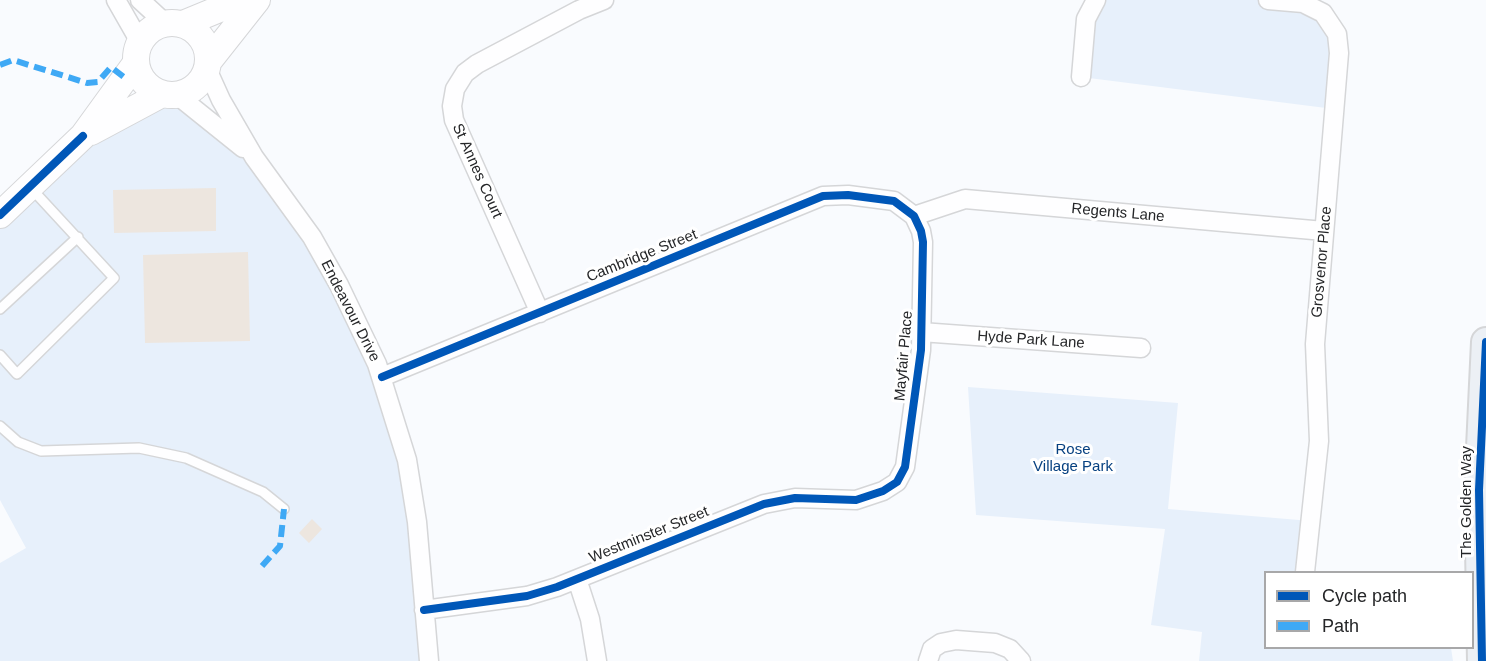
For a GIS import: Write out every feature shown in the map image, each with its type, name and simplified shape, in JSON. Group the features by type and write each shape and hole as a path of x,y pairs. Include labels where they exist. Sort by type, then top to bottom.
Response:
{"main road":[{"path":"0,215 83,136 138,53 146,33 241,0"},
{"path":"83,136 169,94 194,88 257,0"},
{"path":"174,24 194,30 202,39 208,66"},
{"path":"138,53 146,84 169,94"},
{"name":"The Golden Way","path":"1482,661 1479,490 1486,342"}],"street":[{"path":"116,0 138,53"},
{"path":"140,0 174,24"},
{"name":"St Annes Court","path":"540,313 454,120 452,106 455,89 465,74 477,64 579,10 604,0"},
{"path":"1081,77 1086,19 1096,0"},
{"name":"Grosvenor Place","path":"1268,0 1303,3 1314,7 1330,20 1337,34 1339,53 1315,344 1319,441 1305,571"},
{"name":"Endeavour Drive","path":"208,66 221,100 254,157 312,237 363,332 382,377 407,460 417,522 429,661"},
{"name":"Endeavour Drive","path":"169,94 254,157"},
{"name":"Cambridge Street","path":"382,377 823,196 848,195 894,201 914,216"},
{"name":"Regents Lane","path":"914,216 965,200 1324,231"},
{"name":"Mayfair Place","path":"883,491 897,482 905,467 921,332 923,242 914,216"},
{"name":"Hyde Park Lane","path":"921,332 1141,348"},
{"name":"Westminster Street","path":"424,610 527,596 577,579 764,504 795,498 855,500 883,491"},
{"path":"577,579 590,619 597,661"},
{"path":"928,661 932,650 941,643 956,640 995,643 1010,649 1021,661"}],"lane":[{"path":"0,355 17,374 114,278 30,186"},
{"path":"0,309 78,237"},
{"path":"0,426 18,442 41,452 139,448 186,458 262,492 284,509"}],"green space":[{"path":"1097,0 1267,0 1330,20 1334,109 1081,77"},
{"path":"183,93 223,131 295,213 377,364 409,476 429,661 0,661 0,563 26,548 0,500 0,226 83,136"},
{"name":"Rose Village Park","path":"968,387 1178,403 1168,509 1311,521 1306,571 1264,571 1264,649 1451,649 1453,661 1199,661 1202,632 1151,625 1165,529 976,515"}],"building":[{"path":"216,188 216,231 114,233 113,190"},
{"path":"248,252 250,341 145,343 143,255"},
{"path":"312,519 322,529 309,543 299,533"}],"marked path":[{"path":"0,65 13,60 87,83 98,82 111,67 125,78"},
{"path":"262,566 280,546 284,509"}],"cycle path":[{"path":"0,215 83,136"},
{"path":"382,377 823,196 848,195 894,201 914,216 921,231 923,242 921,350 905,467 897,482 883,491 856,500 795,498 764,504 557,587 527,596 424,610"},
{"path":"1482,661 1479,490 1486,342"}]}
